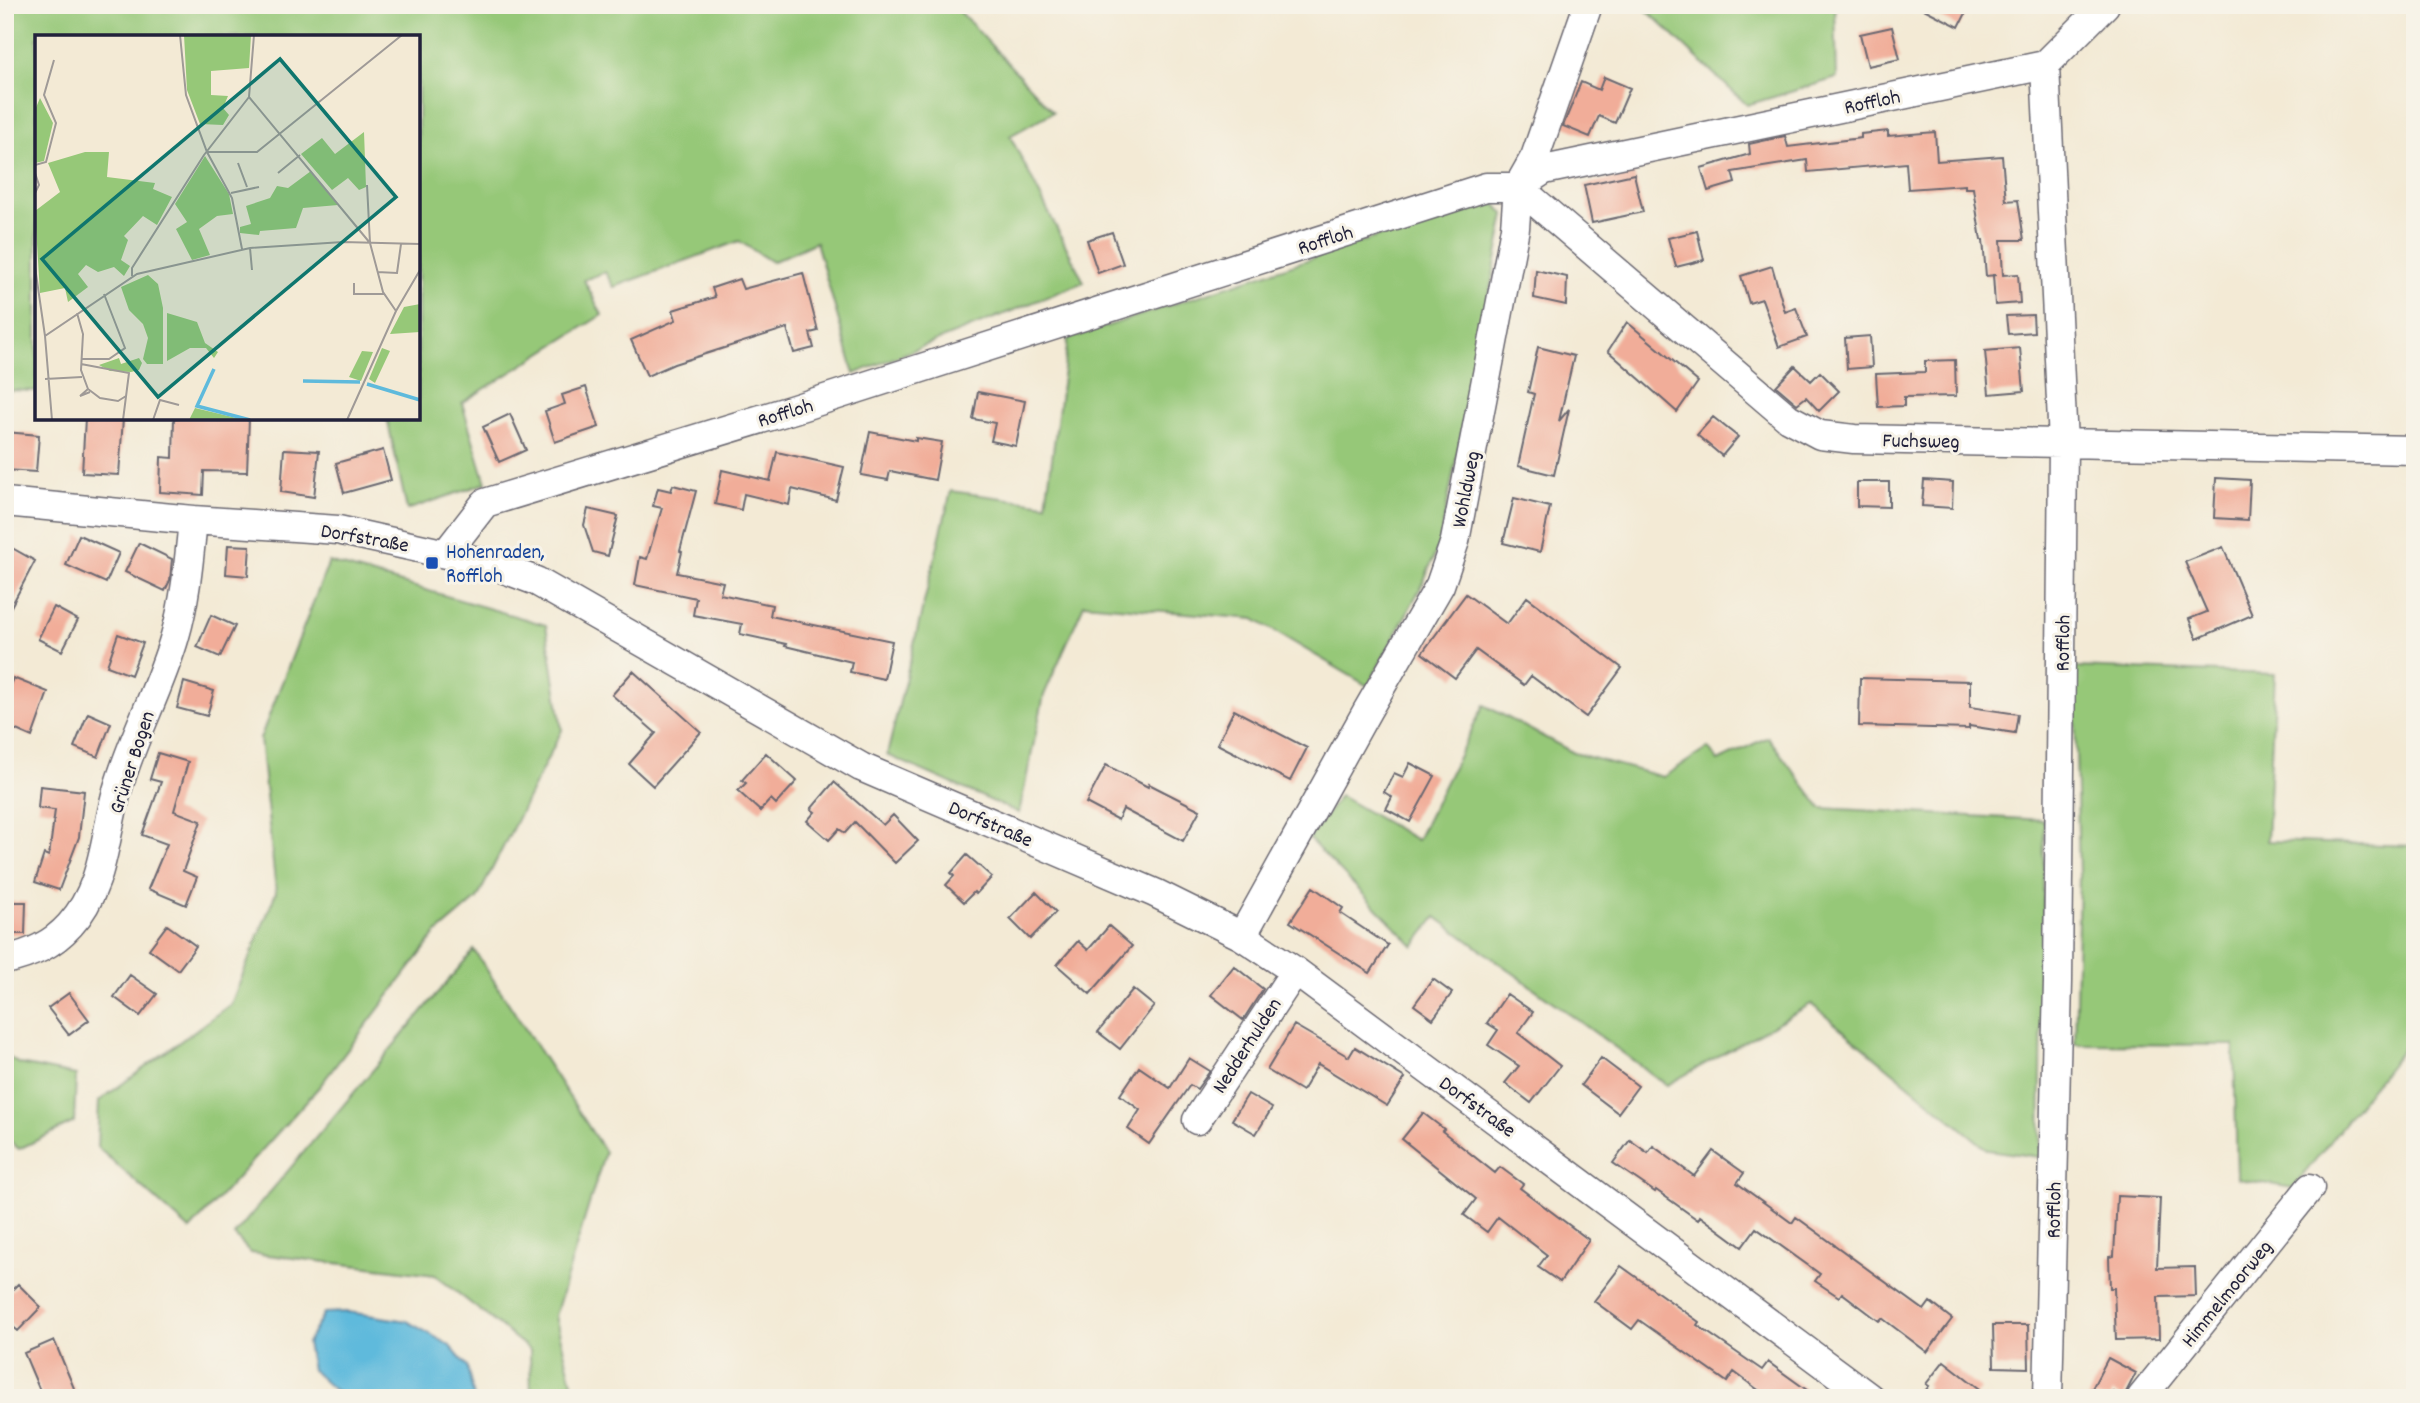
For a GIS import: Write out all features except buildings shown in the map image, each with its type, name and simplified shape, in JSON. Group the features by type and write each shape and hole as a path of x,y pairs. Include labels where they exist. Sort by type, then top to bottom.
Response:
{"street":[{"name":"Wohldweg","path":"1242,936 1367,710 1440,585 1455,541 1515,228 1518,187 1535,157 1588,5"},
{"path":"2045,65 2105,5"},
{"name":"Roffloh","path":"447,552 485,503 794,409 1486,187 1518,187 1544,170 2045,65 2063,443 2058,994 2048,1398"},
{"name":"Fuchsweg","path":"1518,187 1788,418 1820,435 1854,439 2415,450"},
{"name":"Dorfstraße","path":"5,502 193,520 338,530 447,552 491,564 536,581 861,767 1155,893 1242,936 1295,971 1870,1398"},
{"name":"Grüner Bogen","path":"5,960 47,946 70,925 89,898 102,865 117,791 175,637 187,580 193,520"},
{"name":"Nedderhulden","path":"1197,1120 1295,971"},
{"name":"Himmelmoorweg","path":"2141,1398 2310,1188"}],"green space":[{"path":"5,5 954,5 1053,112 1010,136 1084,282 854,374 816,242 772,262 739,241 614,287 605,272 584,280 602,315 462,403 486,483 407,510 387,420 420,420 420,35 35,35 35,391 5,390"},
{"path":"1641,5 1835,5 1837,78 1747,105"},
{"path":"1491,199 1505,215 1439,545 1422,585 1368,686 1254,619 1084,604 1044,695 1019,813 887,755 951,491 1046,504 1068,339"},
{"path":"329,562 546,625 562,730 477,899 436,934 319,1087 190,1230 97,1147 99,1101 231,1004 276,892 260,739"},
{"path":"2074,667 2275,674 2267,841 2415,846 2415,1033 2293,1188 2237,1179 2234,1045 2075,1044 2079,877"},
{"path":"1484,705 1574,753 1663,777 1708,748 1718,761 1768,737 1821,808 2044,820 2040,1157 1988,1150 1811,1004 1667,1085 1436,917 1414,946 1309,839 1340,796 1417,840"},
{"path":"474,950 605,1152 555,1316 576,1398 531,1398 530,1350 435,1275 251,1253 234,1235"},
{"path":"5,1055 20,1064 76,1075 74,1122 19,1149 5,1137"}],"water":[{"path":"348,1312 407,1321 449,1345 467,1366 474,1398 343,1398 312,1370 307,1343 324,1313"}],"place":[{"name":"Hohenraden, Roffloh","path":"432,563"}]}
